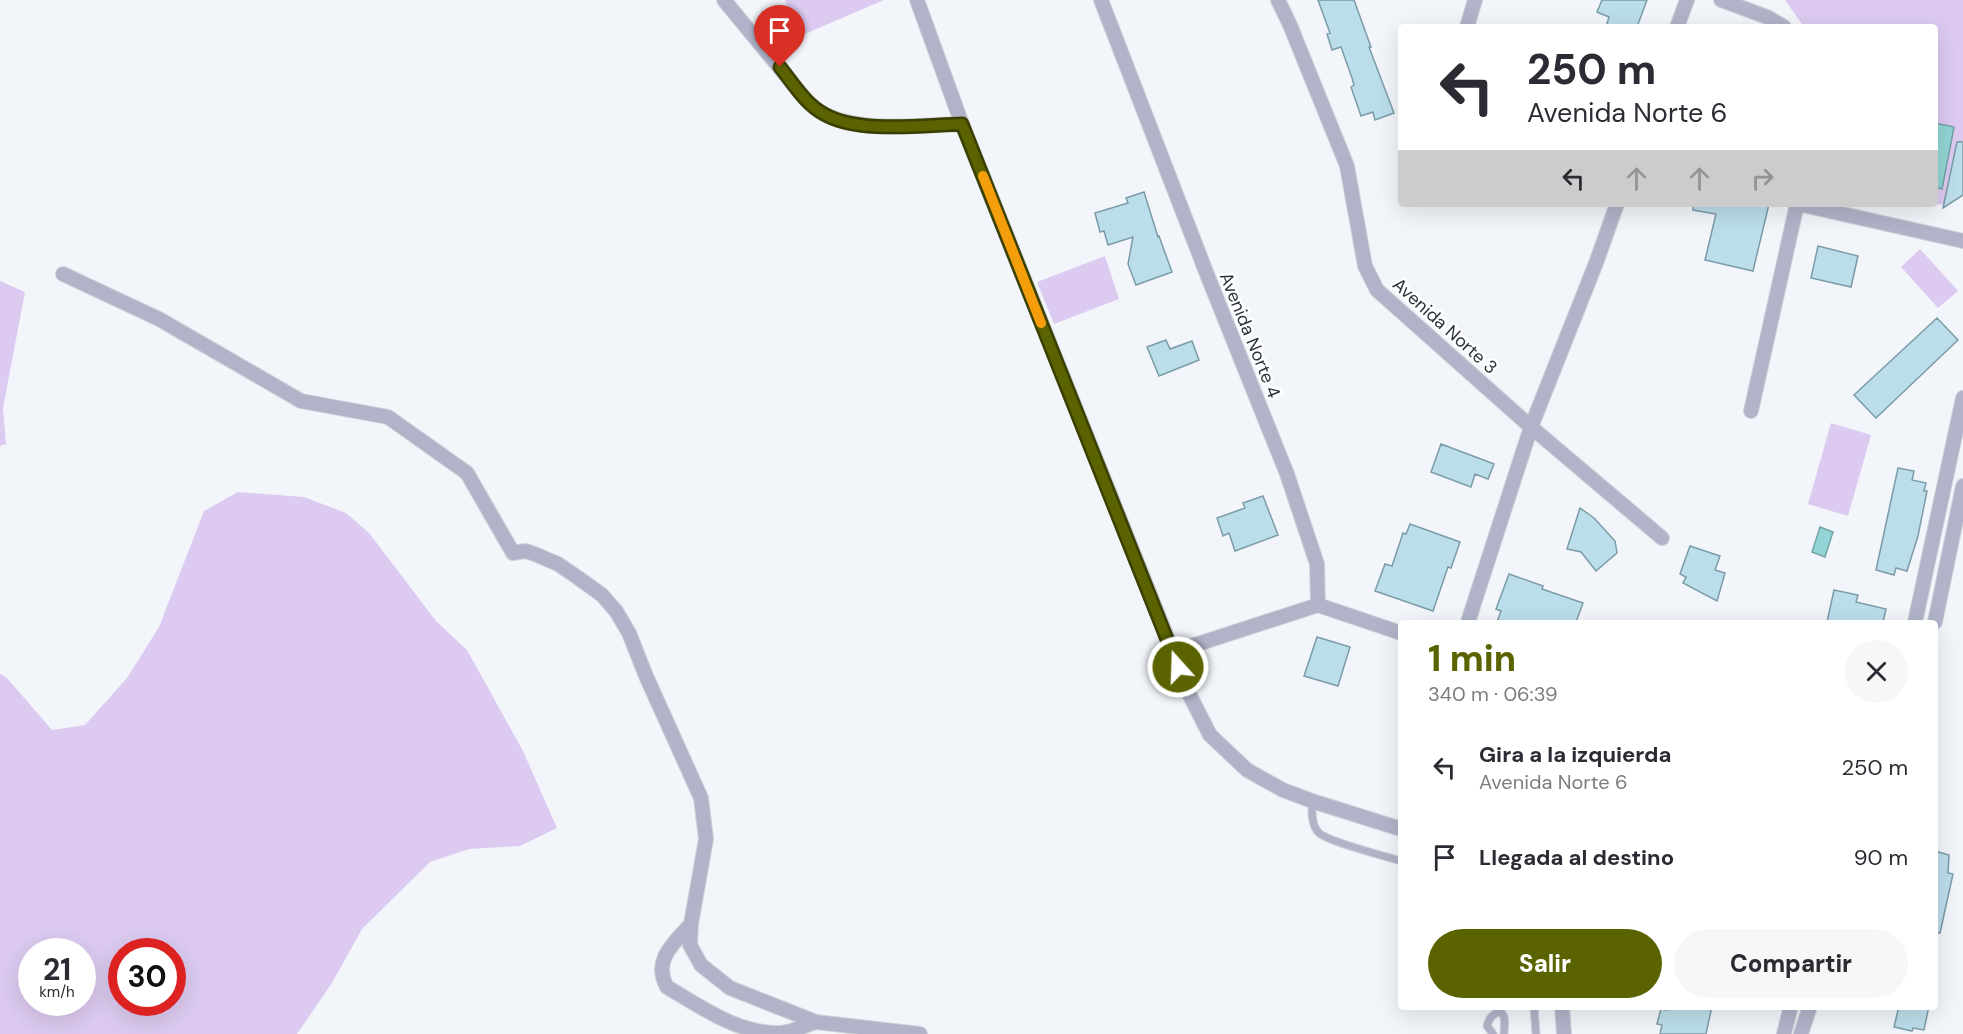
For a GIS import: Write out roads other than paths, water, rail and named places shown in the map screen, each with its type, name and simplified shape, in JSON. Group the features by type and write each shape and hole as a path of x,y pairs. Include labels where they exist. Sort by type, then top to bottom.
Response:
{"street":[{"path":"724,0 807,101 823,114 867,126 962,124"},
{"path":"917,0 962,124 1183,682 1210,735 1248,770 1283,789 1312,801 1398,828"},
{"name":"Avenida Norte 4","path":"1101,0 1287,474 1317,564 1318,605"},
{"name":"Avenida Norte 3","path":"1278,0 1347,166 1365,266 1377,290 1531,427 1662,538"},
{"path":"1468,24 1475,0"},
{"path":"1678,24 1687,0"},
{"path":"1721,0 1780,24"},
{"path":"1469,620 1531,427 1616,207"},
{"path":"1750,411 1796,207"},
{"path":"1810,207 1963,241"},
{"path":"63,274 159,319 301,401 388,417 467,474 513,553 526,551 558,564 602,595 616,611 629,633 701,798 706,839 691,924 690,945 701,965 730,988 816,1022 920,1034"},
{"path":"1915,620 1963,398"},
{"path":"1935,620 1963,486"},
{"path":"1173,652 1318,605 1398,632"},
{"path":"691,924 668,949 662,967 662,978 668,987 725,1022 752,1030 781,1034 816,1022"},
{"path":"1562,1010 1564,1034"},
{"path":"1784,1034 1790,1010"},
{"path":"1801,1034 1809,1010"}],"lane":[{"path":"1312,801 1313,822 1319,833 1398,860"},
{"path":"1534,1010 1536,1034"},
{"path":"1493,1034 1487,1026 1488,1020 1500,1011 1504,1015 1504,1034"}],"water":[{"path":"1938,124 1954,127 1942,189 1938,188"},
{"path":"1820,527 1833,532 1825,557 1812,552"}]}
